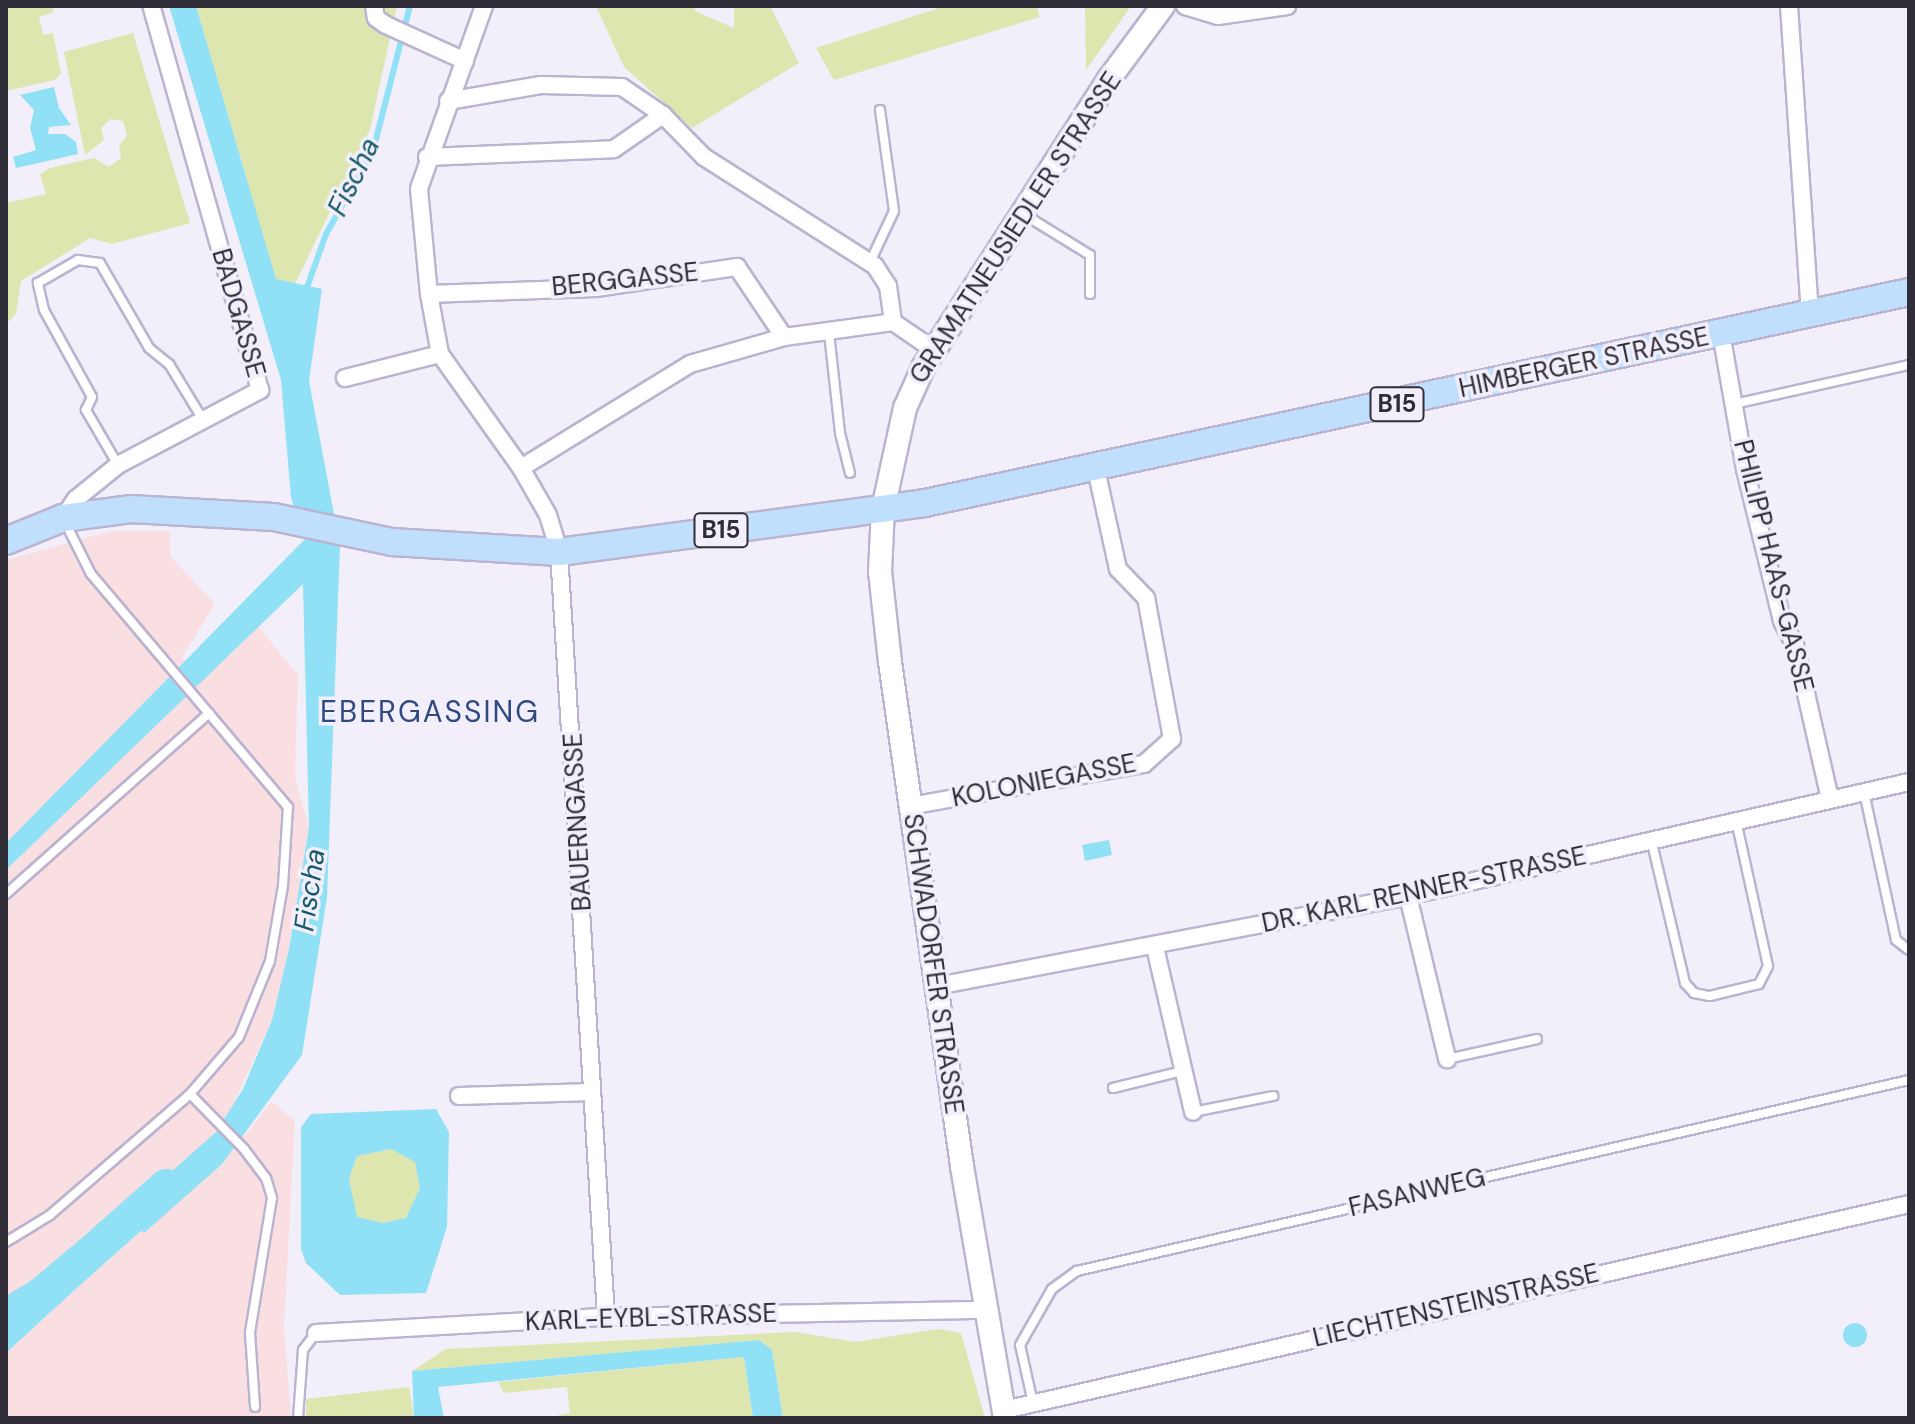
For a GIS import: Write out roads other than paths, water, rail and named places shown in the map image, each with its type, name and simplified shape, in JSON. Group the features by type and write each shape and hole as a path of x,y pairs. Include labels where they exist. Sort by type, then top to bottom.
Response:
{"main road":[{"name":"GRAMATNEUSIEDLER STRASSE","path":"883,509 905,408 934,350 1022,213 1163,6"},
{"name":"HIMBERGER STRASSE","path":"883,509 1096,469 1909,292"},
{"name":"B15","path":"6,541 63,518 131,509 282,519 407,544 559,552 883,509"},
{"name":"SCHWADORFER STRASSE","path":"883,509 881,592 910,806 1004,1414"}],"street":[{"name":"BADGASSE","path":"63,518 76,499 118,465 260,390 151,6"},
{"path":"374,6 376,18 386,25 465,61"},
{"path":"345,378 440,354 429,294 419,189 427,157 484,6"},
{"path":"1185,6 1218,16 1287,6"},
{"path":"1789,6 1810,314"},
{"path":"448,101 541,85 622,87 663,115 704,157 820,236 870,262 886,280 893,322"},
{"path":"427,157 614,149 663,115"},
{"name":"BERGGASSE","path":"429,294 596,288 737,267 784,337"},
{"path":"521,468 690,364 784,337 893,322 934,350"},
{"name":"PHILIPP HAAS-GASSE","path":"1721,333 1745,469 1782,621 1795,645 1830,799"},
{"name":"BAUERNGASSE","path":"440,354 521,468 548,515 559,552 606,1317"},
{"name":"KOLONIEGASSE","path":"910,806 1144,764 1172,739 1146,598 1118,569 1096,469"},
{"name":"DR. KARL RENNER-STRASSE","path":"937,986 1155,947 1408,896 1909,782"},
{"path":"1408,896 1447,1059"},
{"path":"1155,947 1193,1112"},
{"path":"459,1096 592,1092"},
{"name":"LIECHTENSTEINSTRASSE","path":"1004,1414 1034,1411 1909,1204"},
{"name":"KARL-EYBL-STRASSE","path":"316,1333 606,1317 987,1310"}],"lane":[{"path":"870,262 894,211 880,110"},
{"path":"1022,213 1090,255 1090,294"},
{"path":"118,465 86,410 92,397 44,310 38,283 78,260 100,263 149,348 169,364 202,418"},
{"path":"829,333 840,433 850,473"},
{"path":"1733,404 1909,365"},
{"path":"6,1242 50,1215 190,1094 239,1037 270,961 283,886 288,807 91,574 63,518"},
{"path":"6,894 209,713"},
{"path":"1864,792 1896,940 1909,950"},
{"path":"1651,839 1685,983 1694,993 1710,996 1759,984 1768,966 1736,820"},
{"path":"1447,1059 1537,1039"},
{"path":"1113,1088 1182,1071"},
{"name":"FASANWEG","path":"1034,1411 1020,1345 1052,1289 1077,1271 1909,1080"},
{"path":"190,1094 244,1149 266,1178 272,1198 250,1333 255,1407"},
{"path":"1193,1112 1273,1096"},
{"path":"298,1418 303,1350 316,1333"}],"water":[{"path":"169,6 196,6 276,279 322,289 309,381 340,546 327,897 302,1055 222,1164 144,1233 120,1207 131,1198 144,1196 216,1132 243,1089 272,1020 289,949 309,827 303,584 6,870 6,843 305,539 291,498 281,380"},
{"path":"54,87 59,108 71,125 49,127 48,134 65,134 76,142 78,154 16,168 13,157 36,150 30,128 34,110 20,95"},
{"path":"1109,840 1112,855 1085,861 1082,845"},
{"path":"436,1109 449,1132 447,1227 426,1293 340,1295 306,1263 301,1249 301,1127 311,1114","holes":["391,1149 415,1162 420,1188 406,1218 383,1223 357,1217 349,1179 357,1156"]},
{"path":"71,1247 93,1273 6,1353 6,1302"},
{"path":"1855,1323 1866,1330 1867,1335 1860,1346 1855,1347 1844,1340 1843,1335 1850,1324"},
{"path":"759,1340 772,1350 783,1418 753,1418 744,1357 438,1387 444,1418 414,1418 412,1371"}],"waterway":[{"name":"Fischa","path":"305,293 326,234 373,151 410,6"},
{"name":"Fischa","path":"6,1316 50,1289 166,1186"}],"district":[{"name":"EBERGASSING","path":"430,712"}]}
